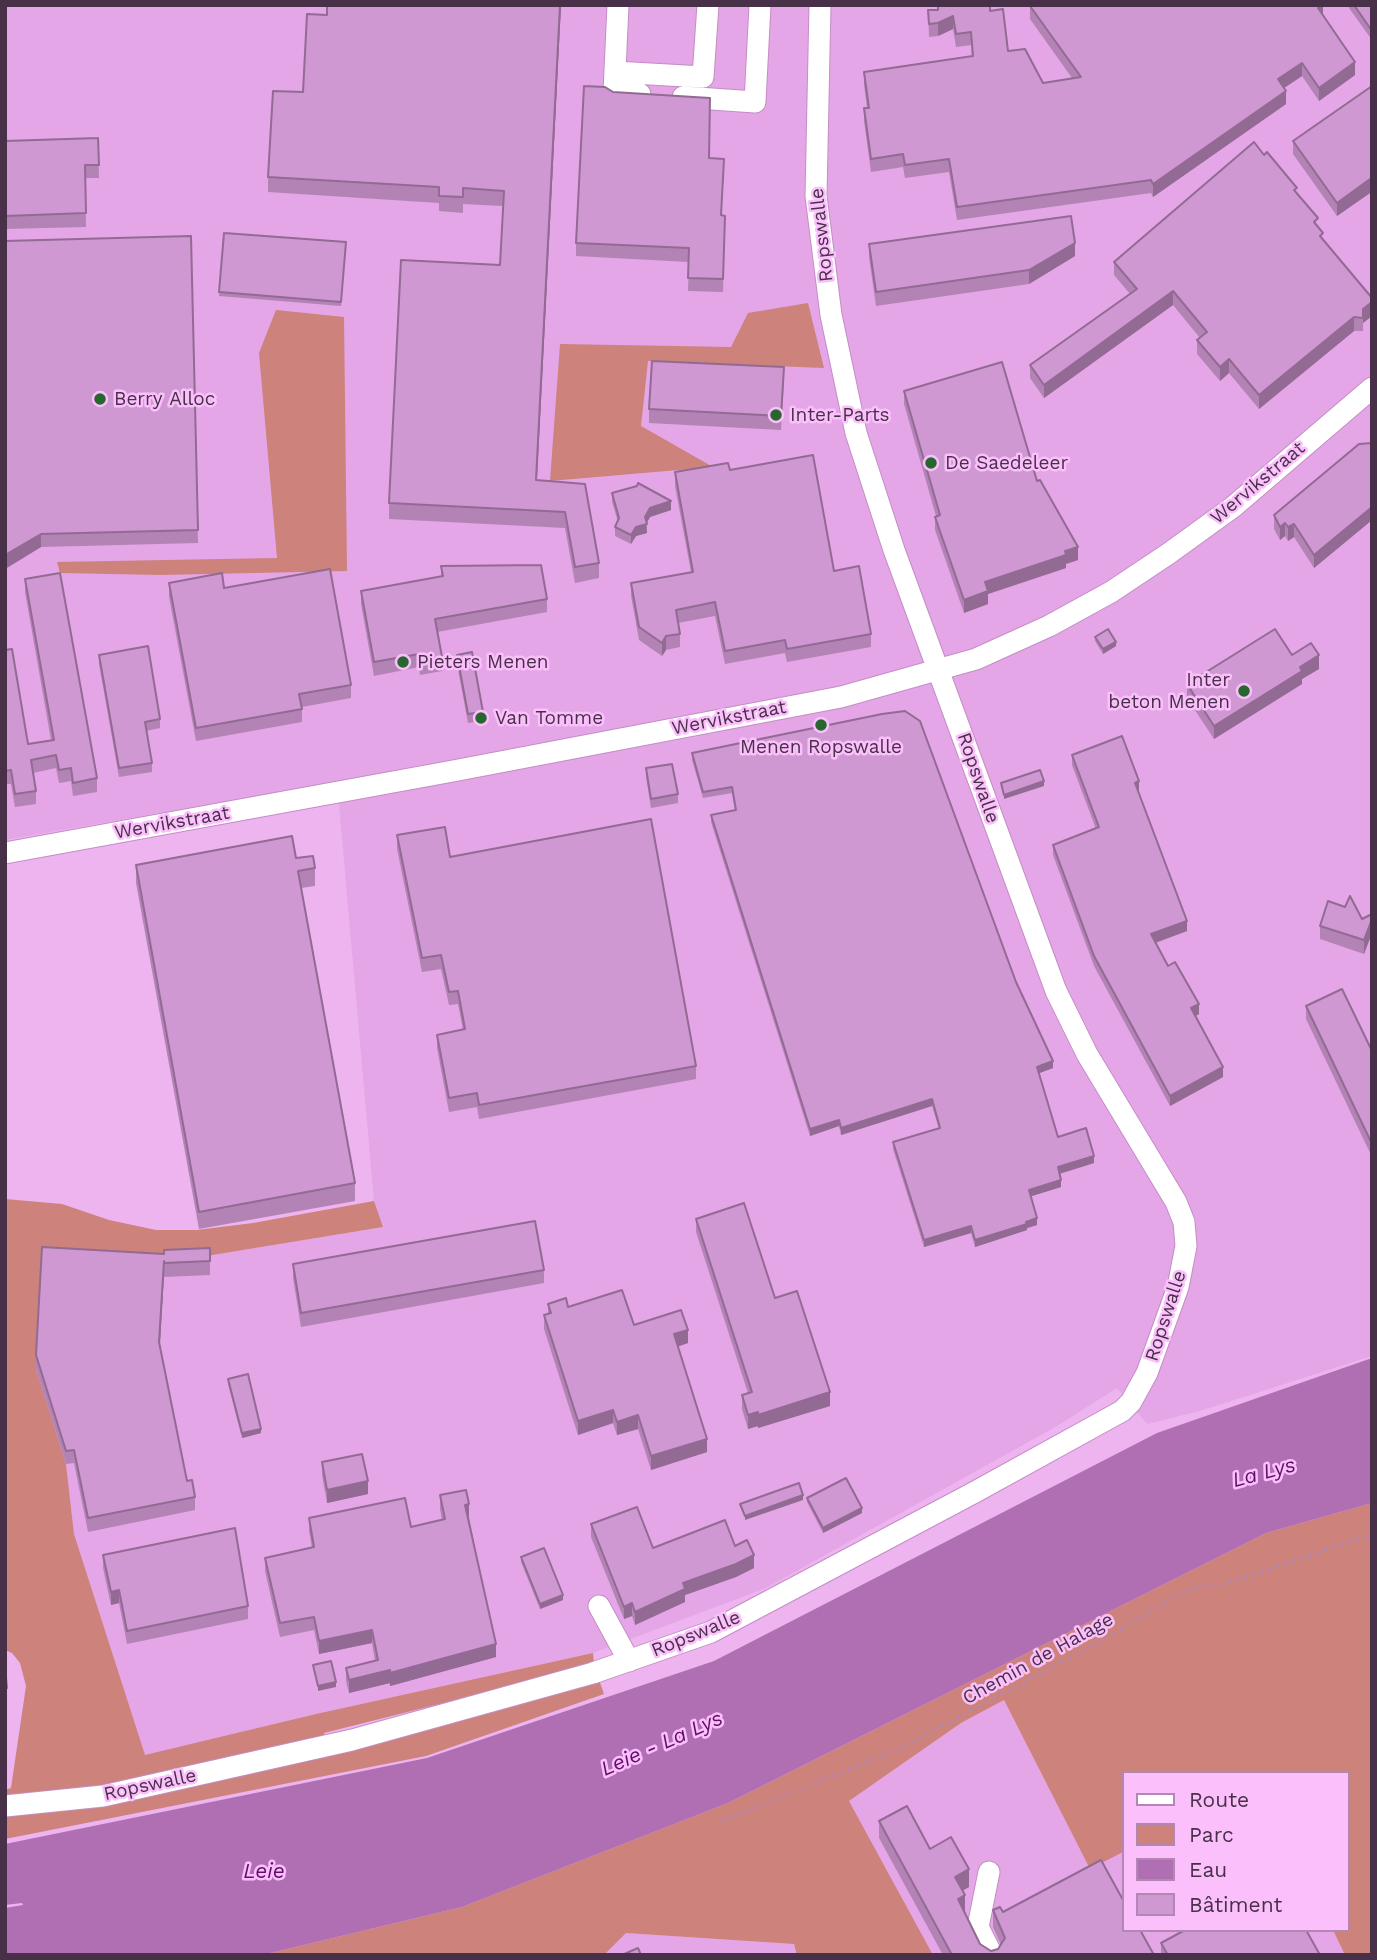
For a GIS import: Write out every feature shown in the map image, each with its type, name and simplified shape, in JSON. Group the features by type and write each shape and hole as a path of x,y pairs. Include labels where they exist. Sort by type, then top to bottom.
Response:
{"street":[{"path":"618,5 614,92 755,103 760,5"},
{"path":"615,72 703,77 708,5"},
{"name":"Ropswalle","path":"5,1806 103,1796 352,1740 593,1673 711,1632 1122,1411 1138,1392 1147,1373 1178,1287 1186,1246 1184,1222 1176,1202 1087,1054 1056,990 894,550 856,433 831,315 816,196 820,5"},
{"name":"Wervikstraat","path":"5,853 828,700 976,659 1049,626 1111,592 1233,507 1372,388"},
{"path":"600,1606 629,1661"},
{"path":"989,1872 978,1927 992,1955"}],"path":[{"name":"Chemin de Halage","path":"722,1821 901,1748 1087,1649 1194,1588 1219,1585 1253,1575 1372,1534"}],"shaded area":[{"path":"5,5 1372,5 1372,1356 1203,1410 1147,1424 1117,1388 1057,1426 766,1588 593,1653 316,1714 145,1756 74,1534 66,1464 36,1369 164,1263 383,1227 374,1201 337,782 5,840"},
{"path":"1004,1700 1090,1869 1122,1853 1122,1932 1334,1932 1345,1955 933,1955 849,1801 961,1723"},
{"path":"626,1933 794,1944 797,1955 604,1955"}],"green space":[{"path":"808,303 824,368 648,361 641,426 713,467 550,481 560,344 731,347 748,313"},
{"path":"276,310 344,317 347,571 161,575 60,573 57,562 277,558 259,353"},
{"path":"5,1199 62,1204 109,1220 156,1230 197,1230 253,1223 374,1201 383,1227 164,1263 42,1261 36,1369 66,1464 74,1534 145,1755 593,1653 594,1665 324,1733 329,1755 599,1680 604,1694 426,1756 5,1839 5,1790 11,1788 26,1686 20,1663 12,1653 5,1650"},
{"path":"1372,1503 1372,1955 1345,1955 1334,1932 1349,1932 1349,1771 1122,1771 1122,1853 1090,1869 1004,1700 961,1723 849,1801 933,1955 797,1955 794,1944 626,1933 604,1955 262,1955 462,1907 728,1803 1266,1533"}],"water":[{"name":"Leie","path":"1372,1358 1372,1503 1266,1533 728,1803 462,1907 262,1955 5,1955 5,1908 23,1905 5,1905 5,1844 427,1758 714,1661 1157,1433"}],"building":[{"path":"327,5 560,5 536,480 585,484 599,563 575,567 565,512 389,503 401,260 500,265 504,191 463,188 463,197 439,196 439,187 268,177 273,91 303,92 307,14 327,15"},
{"path":"938,5 990,5 990,11 1003,9 1008,51 1025,49 1043,83 1081,77 1031,5 1322,5 1318,8 1355,62 1319,88 1302,63 1278,79 1286,91 1153,184 1151,180 957,207 949,159 905,165 903,154 871,159 864,108 869,108 864,72 973,56 971,32 956,34 953,16 929,24 928,10 938,10"},
{"path":"1354,5 1372,5 1372,31"},
{"path":"584,86 605,87 613,92 710,98 709,158 724,159 721,215 725,216 723,279 688,278 689,248 576,243"},
{"path":"1372,86 1372,181 1370,179 1337,203 1293,141"},
{"path":"98,138 99,165 85,165 86,213 5,216 5,141"},
{"path":"1254,142 1264,155 1267,152 1297,188 1294,190 1318,218 1314,222 1323,233 1320,236 1372,298 1372,302 1363,309 1363,318 1354,317 1259,395 1229,359 1220,367 1197,340 1207,332 1173,291 1044,385 1030,365 1137,289 1114,262"},
{"path":"1071,216 1075,243 1029,270 876,292 869,244"},
{"path":"224,233 346,242 341,302 219,292"},
{"name":"Berry Alloc","path":"191,236 198,530 41,534 5,555 5,241"},
{"path":"652,361 784,367 781,416 649,409"},
{"path":"1002,362 1037,481 1040,480 1078,547 1065,551 1066,555 985,582 988,591 964,600 935,517 940,515 904,391"},
{"path":"1372,443 1372,507 1314,555 1294,524 1288,527 1285,523 1280,527 1274,515 1359,444"},
{"path":"813,455 834,571 859,566 871,634 787,649 785,640 725,651 715,602 676,610 680,634 666,636 662,643 639,627 631,583 693,572 675,472 728,463 730,470"},
{"path":"638,483 671,501 650,508 645,517 647,524 636,527 631,535 615,527 619,518 612,493 637,486"},
{"path":"541,565 547,599 435,619 442,657 420,661 419,654 374,662 361,591 443,576 441,566"},
{"path":"330,569 351,685 299,694 302,709 196,728 169,583 222,573 224,588"},
{"path":"60,573 97,778 73,783 71,768 59,770 56,755 31,760 36,791 15,794 11,770 5,771 5,650 12,649 28,744 54,740 25,579"},
{"path":"1108,629 1116,642 1103,649 1095,637"},
{"name":"Inter beton Menen","path":"1275,629 1292,655 1311,643 1319,655 1300,667 1302,671 1214,726 1187,684"},
{"path":"148,646 160,719 145,722 152,763 119,768 99,655"},
{"path":"472,652 483,712 468,714 457,655"},
{"path":"905,711 920,721 1016,982 1053,1061 1037,1067 1058,1137 1086,1128 1094,1156 1058,1167 1061,1180 1029,1190 1037,1218 1026,1222 1027,1224 975,1240 971,1226 924,1240 893,1142 940,1128 932,1099 841,1128 839,1120 810,1129 711,815 736,810 732,787 703,792 692,753"},
{"path":"1122,736 1139,781 1135,783 1187,921 1151,934 1168,966 1175,962 1199,1004 1191,1008 1223,1067 1170,1096 1094,956 1053,845 1099,827 1072,755"},
{"path":"672,764 678,794 651,799 646,768"},
{"path":"1040,770 1044,781 1004,795 1001,783"},
{"path":"651,819 696,1066 479,1105 477,1093 449,1098 437,1035 465,1029 458,991 449,992 441,955 422,958 397,835 445,827 450,857"},
{"path":"292,836 296,858 313,856 315,868 298,871 355,1183 199,1212 136,865"},
{"path":"1350,896 1362,919 1372,914 1364,940 1320,926 1328,901 1345,907"},
{"path":"1342,989 1372,1051 1372,1144 1306,1006"},
{"path":"744,1203 775,1298 797,1291 830,1392 758,1415 758,1412 748,1415 742,1395 752,1392 696,1219"},
{"path":"535,1221 544,1270 301,1313 293,1264"},
{"path":"42,1247 164,1254 164,1250 210,1248 210,1261 164,1261 159,1342 187,1481 192,1480 195,1497 88,1518 74,1450 66,1451 36,1355"},
{"path":"622,1290 634,1325 681,1310 688,1330 674,1334 707,1439 651,1456 638,1415 617,1422 613,1410 578,1421 544,1315 551,1313 548,1304 566,1298 568,1307"},
{"path":"248,1374 261,1429 242,1433 228,1379"},
{"path":"362,1454 368,1481 327,1490 322,1462"},
{"path":"846,1478 862,1508 823,1528 807,1498"},
{"path":"799,1483 803,1495 745,1516 740,1504"},
{"path":"466,1490 469,1504 465,1505 496,1644 390,1673 390,1670 349,1680 346,1668 378,1660 372,1630 319,1641 314,1617 280,1623 265,1558 314,1547 309,1518 405,1498 411,1527 445,1519 440,1495"},
{"path":"637,1507 653,1548 725,1520 735,1546 747,1540 754,1555 683,1583 685,1589 635,1612 632,1603 624,1607 591,1524"},
{"path":"235,1528 248,1606 127,1631 119,1590 111,1592 103,1555"},
{"path":"544,1548 563,1595 540,1604 521,1557"},
{"path":"331,1661 336,1682 318,1686 313,1665"},
{"path":"907,1806 930,1849 951,1837 969,1869 955,1877 965,1895 958,1899 980,1944 991,1951 998,1949 1005,1938 993,1910 1000,1907 1003,1912 1101,1860 1122,1898 1122,1932 1141,1932 1154,1955 952,1955 879,1821"},
{"path":"1181,1932 1307,1932 1320,1955 1168,1955 1161,1943"},
{"path":"638,1948 641,1955 622,1955"}],"place":[{"name":"Berry Alloc","path":"100,399"},
{"name":"Inter-Parts","path":"776,415"},
{"name":"De Saedeleer","path":"931,463"},
{"name":"Pieters Menen","path":"403,662"},
{"name":"Inter beton Menen","path":"1244,691"},
{"name":"Van Tomme","path":"481,718"},
{"name":"Menen Ropswalle","path":"821,725"}],"water label":[{"name":"La Lys","path":"1264,1473"},
{"name":"Leie - La Lys","path":"662,1744"}]}
